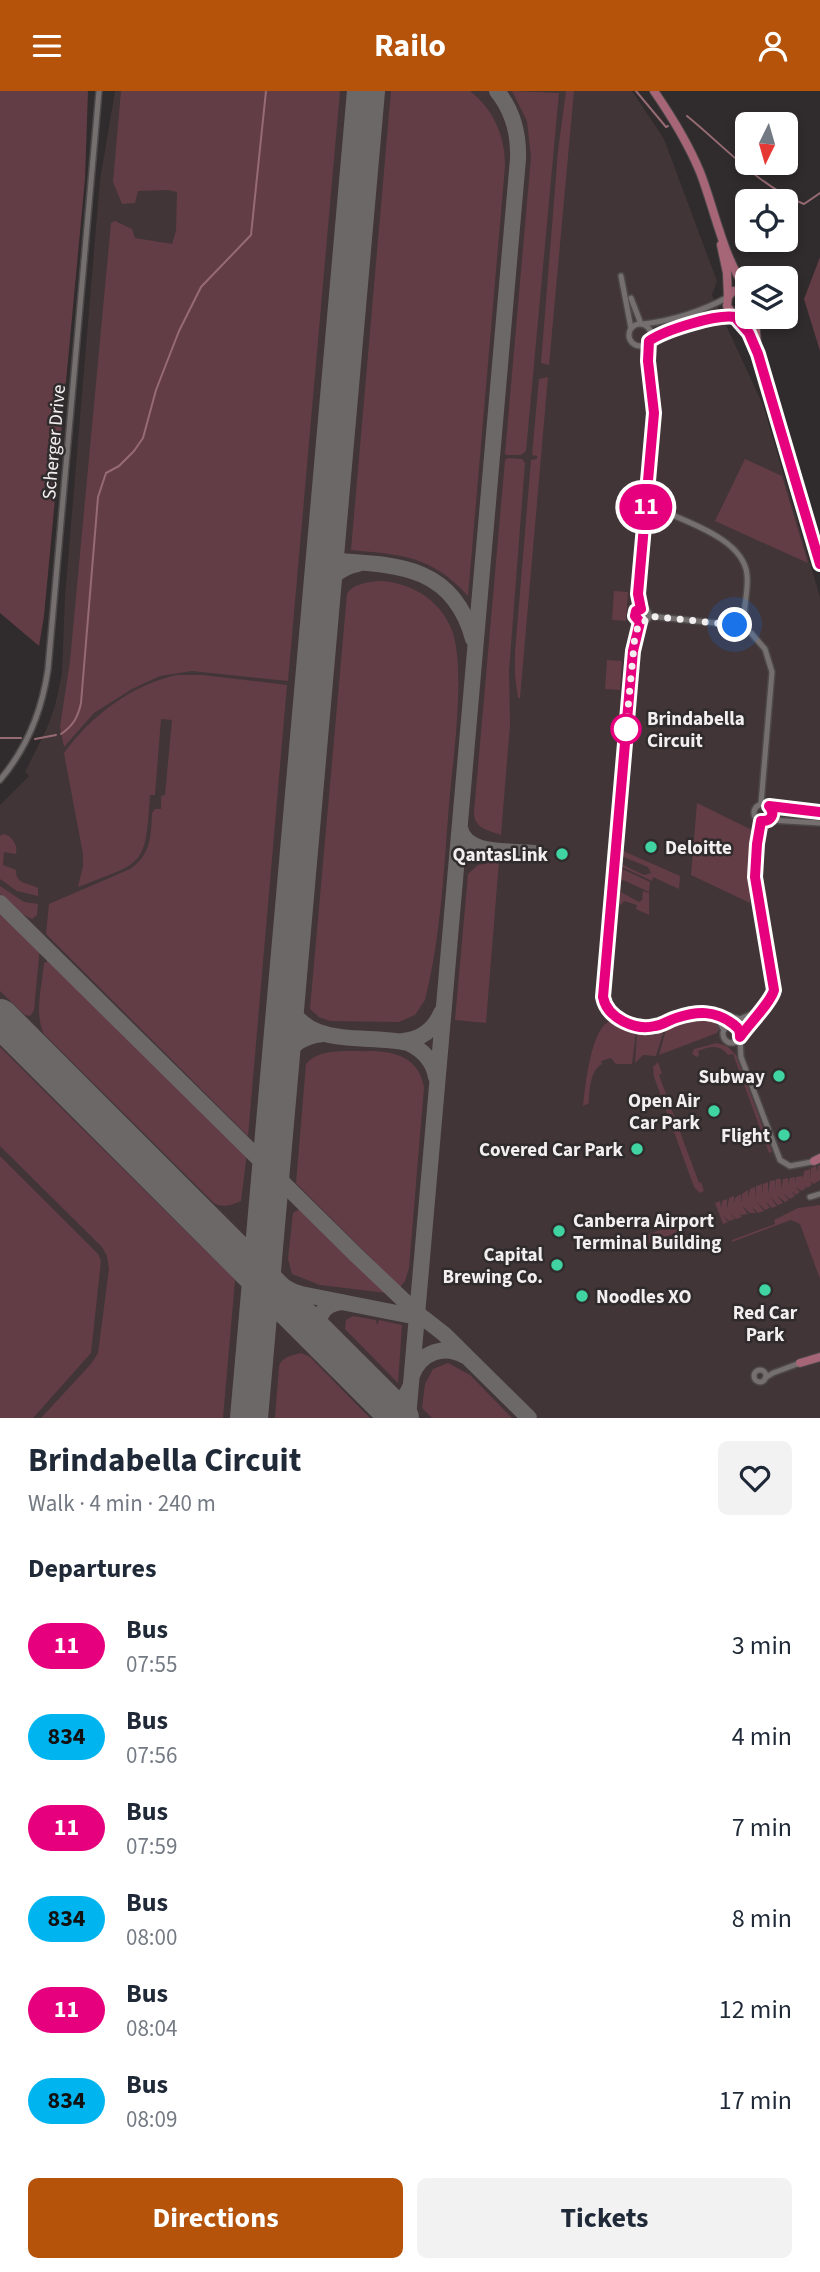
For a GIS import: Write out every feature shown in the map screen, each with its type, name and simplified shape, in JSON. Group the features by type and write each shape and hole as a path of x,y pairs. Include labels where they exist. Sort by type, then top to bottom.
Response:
{"main road":[{"path":"654,91 687,142 735,269"},
{"path":"712,208 726,267 727,306 749,333 758,354 820,564"},
{"path":"728,297 735,291"},
{"path":"756,329 758,354"},
{"path":"800,1363 820,1357"}],"street":[{"name":"Scherger Drive","path":"0,780 29,735 44,691 50,655 99,93"},
{"path":"621,276 631,328 630,338 639,345 648,361"},
{"path":"631,328 658,323 711,306 728,297"},
{"path":"631,298 642,324 650,331 648,361 654,413 638,594 641,609"},
{"path":"639,345 663,334 720,317 734,316"},
{"path":"646,505 733,546 743,559 747,573 743,603 746,629"},
{"path":"733,624 743,603"},
{"path":"640,622 635,616 636,611 646,610 649,616"},
{"path":"649,616 733,624 756,637 765,649 772,672 761,804 754,812 761,821 820,823"},
{"path":"640,622 649,616"},
{"path":"640,622 633,651 604,1003 612,1015 640,1031 649,1032 677,1018 720,1013 740,1019 758,1012"},
{"path":"761,804 820,811"},
{"path":"769,806 772,813 769,820"},
{"path":"728,1042 734,1042 740,1037 771,998 774,990 755,877 761,821"},
{"path":"723,1030 728,1025 744,1023 758,1012"},
{"path":"709,1013 720,1015 740,1030 741,1057 781,1162 788,1165 819,1160"},
{"path":"709,1013 719,1021 723,1035 741,1057"},
{"path":"810,1197 820,1194"},
{"path":"765,1378 800,1363"}],"shaded area":[{"path":"0,91 88,91 85,179 39,646 0,613"},
{"path":"115,91 632,91 664,139 717,281 712,295 763,405 820,597 820,1418 0,1418 0,805 29,776 25,772 47,728 62,673 65,596 100,180"},
{"path":"121,91 340,91 288,681 192,671 160,676 132,689 94,713 64,747 60,727 70,661 111,223 115,221 132,229 135,238 172,244 176,231 177,192 138,191 135,203 122,204 113,182"},
{"path":"391,91 470,91 492,115 503,144 505,166 468,596 441,572 415,559 351,550"},
{"path":"512,91 559,93 526,451 521,455 505,454 531,157 527,121"},
{"path":"566,91 574,91 549,365 541,363 558,151"},
{"path":"820,257 820,351 804,299"},
{"path":"548,377 518,698 515,652 531,460 537,459 537,456 532,455 539,379"},
{"path":"522,459 525,463 509,671 510,725 501,835 479,825 474,812 505,460"},
{"path":"745,459 782,476 808,563 715,521"},
{"path":"379,581 402,585 431,601 446,618 455,643 458,709 439,923 425,1000 415,1015 399,1022 330,1021 319,1017 310,1009 347,594 356,586"},
{"path":"614,591 628,592 626,621 612,620"},
{"path":"607,660 622,661 620,690 605,689"},
{"path":"177,675 202,675 287,685 248,1136 46,934 49,904 130,869 142,858 150,837 152,813 155,809 161,809 161,796 165,795 172,720 161,719 155,795 150,795 143,849 129,866 78,887 83,854 64,753 99,715 113,704 144,686"},
{"path":"697,803 752,830 750,903 691,875"},
{"path":"3,834 14,841 16,854 4,852 3,865 16,870 20,881 38,888 38,896 17,891 0,879 0,836"},
{"path":"621,850 680,876 679,889 653,877 652,881 620,866 644,875 651,873 648,867 621,856"},
{"path":"499,861 486,1023 455,1020 468,874 478,865"},
{"path":"620,868 650,882 649,892 623,880 620,882 619,891 639,902 642,900 643,891 649,893 649,915 636,909 637,905 624,901 621,905 615,903"},
{"path":"0,886 24,902 38,904 37,915 32,919 24,914 0,894"},
{"path":"0,908 40,947 34,1010 30,1016 25,1015 0,991"},
{"path":"53,961 63,970 247,1153 241,1201 223,1206 213,1202 44,1034 40,1018 40,1000 44,963"},
{"path":"705,1017 714,1019 720,1028 717,1033 659,1055 667,1026"},
{"path":"608,1022 636,1032 632,1064 616,1064 611,1058 601,1061 602,1064 595,1071 591,1082 589,1103 583,1106 593,1048 602,1027"},
{"path":"665,1027 656,1056 643,1055 635,1063 637,1034 651,1034"},
{"path":"717,1043 727,1046 736,1055 772,1152 769,1153 733,1054 728,1055 714,1047 698,1051 697,1057 692,1054 694,1049"},
{"path":"0,1047 235,1280 223,1418 41,1418 98,1353 109,1269 102,1247 0,1146"},
{"path":"328,1053 391,1053 406,1059 417,1070 424,1087 409,1268 400,1287 296,1183 306,1064 319,1055"},
{"path":"658,1062 662,1073 659,1075 704,1191 700,1193 694,1187 654,1077 653,1067"},
{"path":"0,1156 98,1254 101,1261 91,1353 33,1418 0,1418"},
{"path":"820,1165 820,1180 814,1184 810,1181 812,1184 808,1188 805,1186 802,1191 796,1187 800,1192 796,1195 791,1191 795,1196 790,1199 782,1192 789,1200 785,1202 777,1196 783,1203 778,1205 769,1196 777,1206 772,1208 765,1201 770,1208 765,1210 756,1201 764,1211 758,1213 751,1206 756,1213 750,1213 742,1206 748,1214 741,1215 737,1211 742,1217 736,1219 728,1211 735,1219 729,1221 723,1216 728,1222 723,1224 715,1203 720,1201 721,1208 722,1201 727,1199 727,1209 729,1198 734,1196 734,1204 735,1198 741,1194 741,1204 742,1194 748,1190 748,1198 750,1189 755,1187 755,1199 756,1186 762,1184 762,1194 763,1184 768,1182 768,1194 770,1181 775,1180 775,1189 776,1179 781,1179 781,1189 783,1179 788,1178 788,1184 790,1178 795,1177 795,1184 796,1177 803,1178 804,1171 810,1169 810,1179 811,1168 816,1166 817,1172"},
{"path":"820,1205 820,1279 800,1224 791,1220 732,1242 775,1224 774,1220 798,1208"},
{"path":"300,1209 305,1210 387,1293 320,1285 292,1274 288,1259 293,1213"},
{"path":"684,1221 687,1229 626,1251 623,1244"},
{"path":"353,1316 376,1320 377,1325 379,1320 402,1325 398,1383 345,1329 346,1320"},
{"path":"301,1353 310,1357 370,1418 275,1418 279,1366 285,1358"},
{"path":"448,1363 470,1375 512,1418 432,1418 422,1408 425,1384 433,1369"}],"waterway":[{"path":"61,734 74,721 81,703 98,497 106,473 119,466 143,438 156,390 179,331 201,287 251,235 266,91"},
{"path":"636,91 666,127 668,126"},
{"path":"687,116 757,177 788,197 804,204 820,193"},
{"path":"35,739 56,735"},
{"path":"0,738 21,738"}],"taxiway":[{"path":"408,1418 518,159 514,123 497,91"},
{"path":"324,560 395,567 434,581 450,594 463,613 473,639"},
{"path":"321,599 334,576 344,568 358,564"},
{"path":"460,828 470,843 480,847 534,853"},
{"path":"0,903 356,1255 417,1313 444,1334 529,1418"},
{"path":"286,996 294,1013 305,1025 320,1032 408,1043 423,1052 436,1077"},
{"path":"403,1041 426,1033 441,1013"},
{"path":"279,1072 285,1057 295,1045 307,1038 323,1034"},
{"path":"264,1248 270,1272 286,1288 301,1294 417,1317"},
{"path":"257,1327 264,1314 278,1300 299,1294"},
{"path":"322,1340 319,1326 321,1315 329,1306 342,1302"},
{"path":"412,1375 421,1361 434,1352 457,1352 465,1356"},
{"path":"374,1393 394,1401 403,1397 410,1387"}],"runway":[{"path":"249,1418 366,91"},
{"path":"0,1018 400,1418"}],"bus line":[{"name":"11","path":"820,564 758,354 747,331 735,317 724,316 663,334 647,342 654,413 638,594 641,609 636,611 635,616 640,622 633,651 603,997 612,1015 628,1023 649,1027 677,1018 714,1013 738,1027 740,1037 774,990 755,877 761,821 767,821 771,817 769,806 820,812"}],"place":[{"name":"Brindabella Circuit","path":"626,729"},
{"name":"Deloitte","path":"651,847"},
{"name":"QantasLink","path":"562,854"},
{"name":"Subway","path":"779,1076"},
{"name":"Open Air Car Park","path":"714,1111"},
{"name":"Flight","path":"784,1135"},
{"name":"Covered Car Park","path":"637,1149"},
{"name":"Canberra Airport Terminal Building","path":"559,1231"},
{"name":"Capital Brewing Co.","path":"557,1265"},
{"name":"Red Car Park","path":"765,1290"},
{"name":"Noodles XO","path":"582,1296"}],"route":[{"path":"626,729 635,635 640,622 647,620 649,616 735,625"}]}
